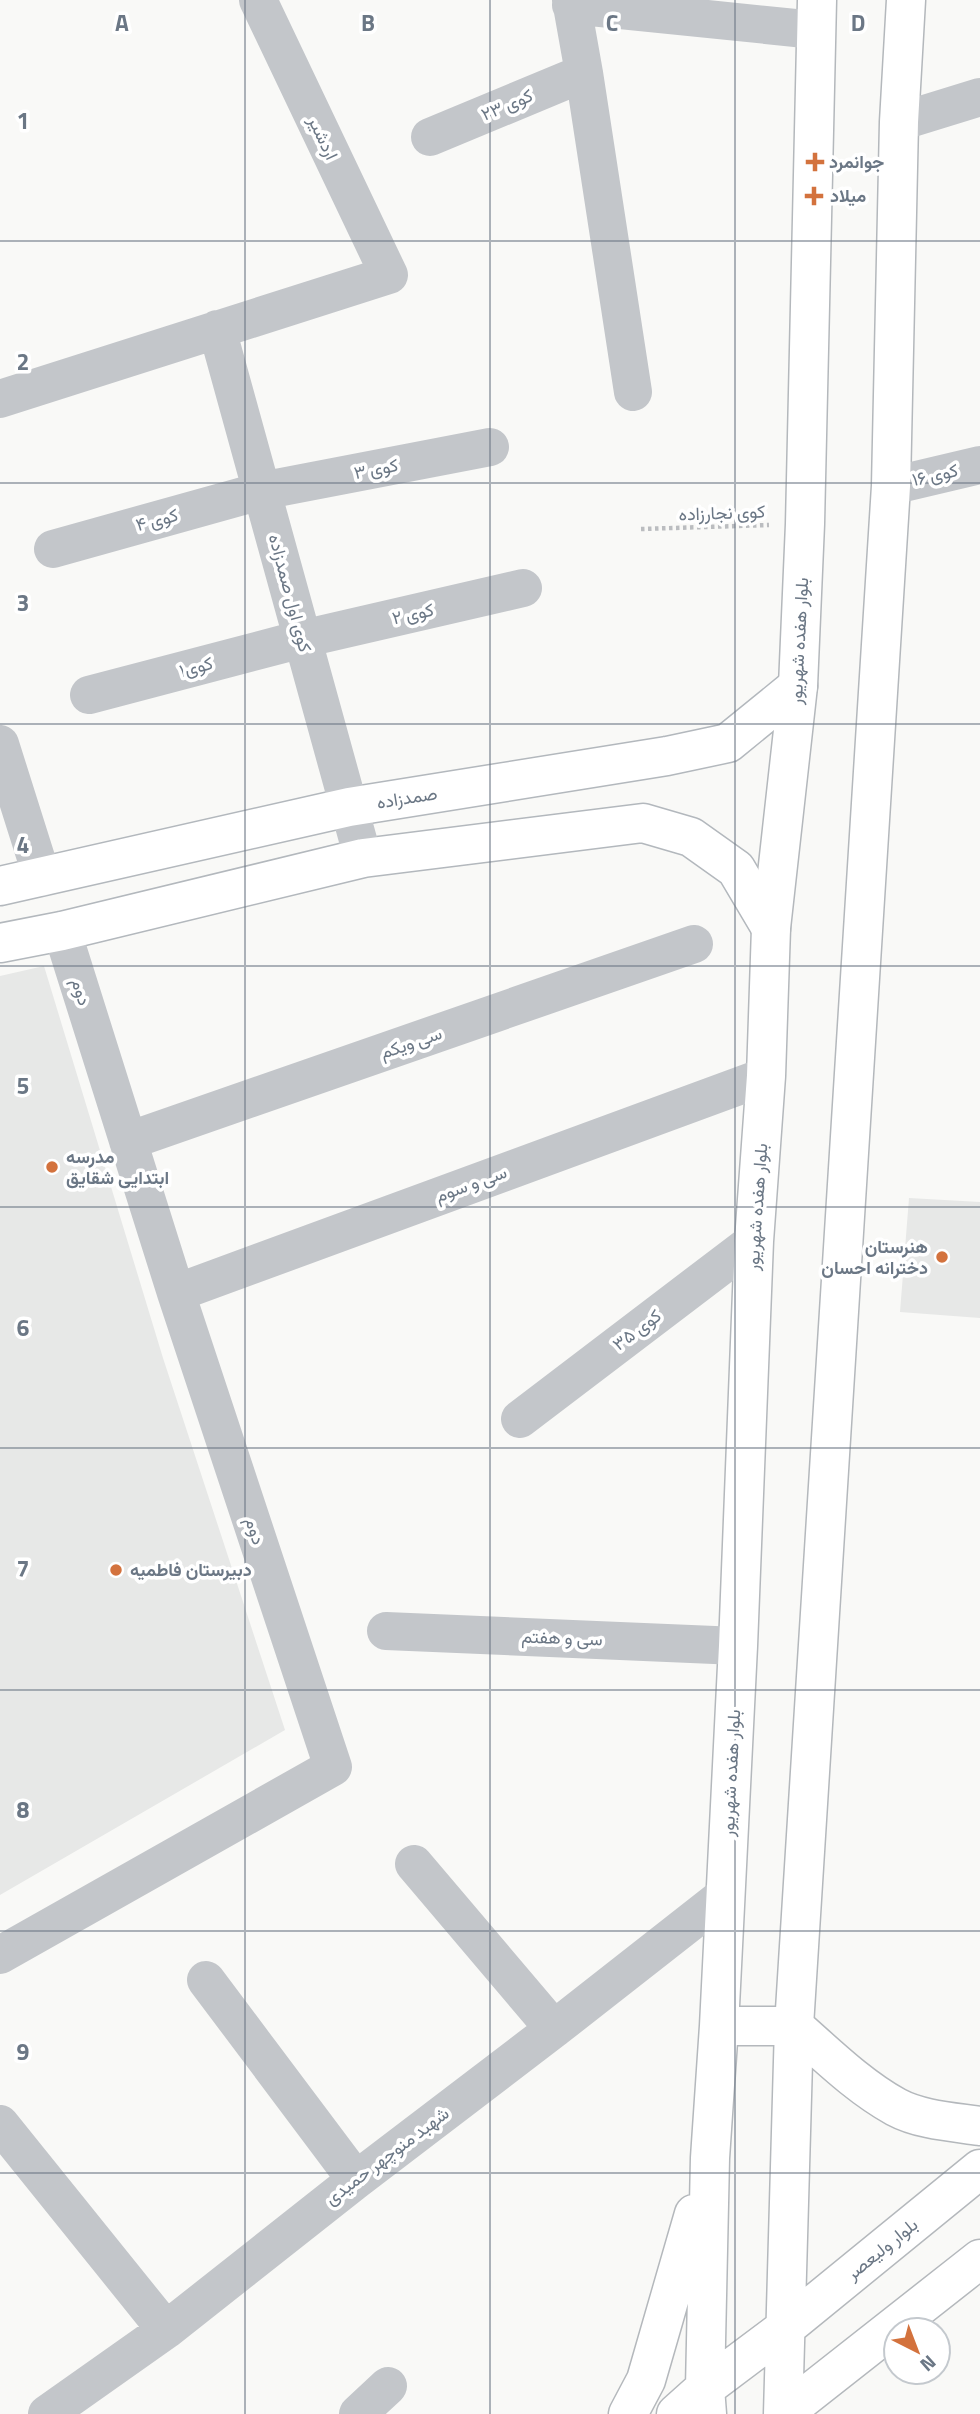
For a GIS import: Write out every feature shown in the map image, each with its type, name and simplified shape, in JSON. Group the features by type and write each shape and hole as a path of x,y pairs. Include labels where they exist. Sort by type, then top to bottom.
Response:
{"main road":[{"path":"783,2414 794,2026 891,486 899,122 906,0"},
{"name":"بلوار هفده شهریور","path":"706,2401 710,2158 738,1646 754,1241 766,1076 771,928 798,686 805,524 816,15"},
{"name":"صمدزاده","path":"0,886 349,807 667,756 728,743 798,686"},
{"path":"0,943 62,932 363,858 643,823 691,837 736,869 771,928"},
{"path":"42,877 62,932"},
{"path":"719,2026 794,2026 853,2077 897,2108 936,2120 980,2126"},
{"path":"628,2414 646,2380 710,2158"},
{"name":"بلوار ولیعصر","path":"676,2414 706,2401 785,2328 980,2169"},
{"path":"783,2414 980,2259"}],"street":[{"name":"اردشیر","path":"217,329 389,275 258,0"},
{"path":"633,392 571,2 816,15"},
{"name":"کوی ۲۳","path":"430,137 584,73"},
{"path":"899,122 980,97"},
{"path":"0,399 217,329"},
{"name":"کوی اول صمدزاده","path":"217,329 363,858"},
{"name":"کوی ۳","path":"261,491 490,447"},
{"name":"کوی ۱۶","path":"891,486 980,465"},
{"name":"کوی ۴","path":"53,549 261,491"},
{"name":"کوی ۲","path":"302,639 523,588"},
{"name":"کوی۱","path":"89,695 302,639"},
{"path":"0,744 42,877"},
{"name":"دوم","path":"0,1955 332,1766 176,1293 62,932"},
{"name":"سی ویکم","path":"128,1141 694,944"},
{"name":"سی و سوم","path":"176,1293 766,1076"},
{"name":"کوی ۳۵","path":"520,1419 754,1241"},
{"name":"سی و هفتم","path":"386,1631 738,1646"},
{"path":"415,1864 554,2029"},
{"name":"شهبد منوچهر حمیدی","path":"47,2414 166,2330 725,1895"},
{"path":"206,1980 356,2180"},
{"path":"0,2124 166,2330"},
{"path":"358,2414 388,2386"}],"path":[{"name":"کوی نجارزاده","path":"640,529 805,524"}],"shaded area":[{"name":"دبیرستان فاطمیه","path":"44,966 163,1358 285,1730 0,1895 0,976"},
{"name":"هنرستان دخترانه احسان","path":"909,1198 980,1202 980,1318 900,1312"}],"place":[{"name":"جوانمرد","path":"815,162"},
{"name":"میلاد","path":"814,196"},
{"name":"مدرسه ابتدایی شقایق","path":"52,1167"},
{"name":"هنرستان دخترانه احسان","path":"942,1257"},
{"name":"دبیرستان فاطمیه","path":"116,1570"}]}
